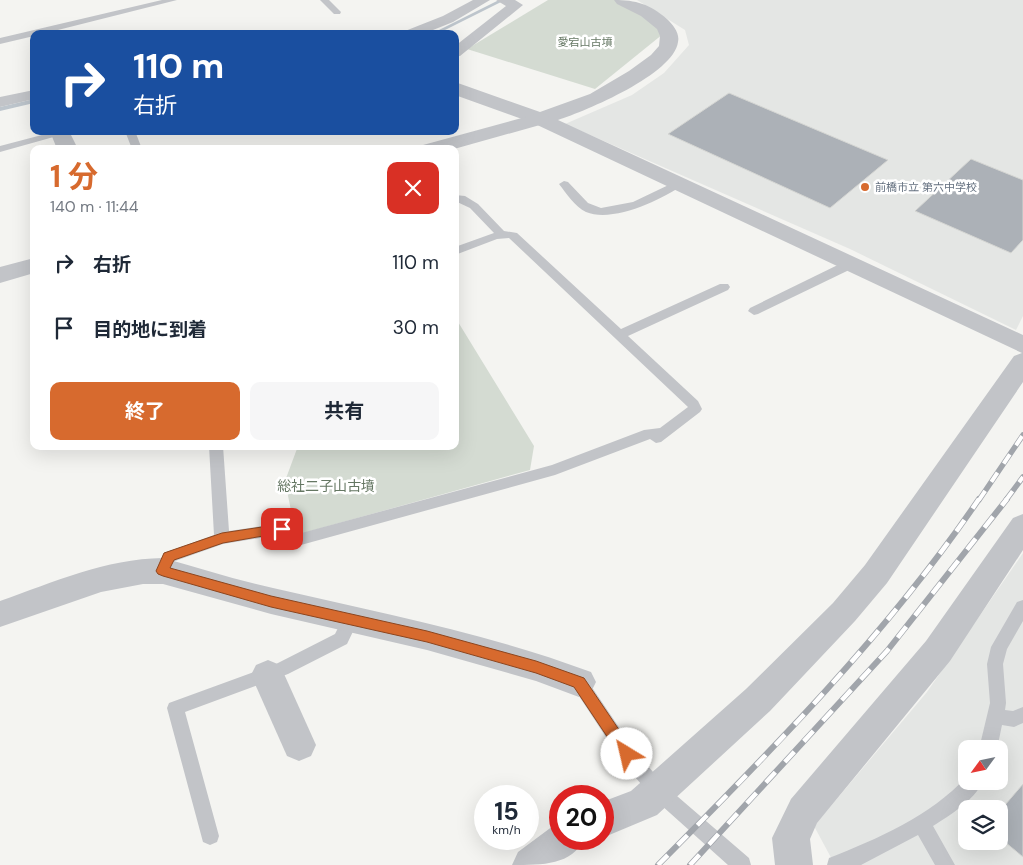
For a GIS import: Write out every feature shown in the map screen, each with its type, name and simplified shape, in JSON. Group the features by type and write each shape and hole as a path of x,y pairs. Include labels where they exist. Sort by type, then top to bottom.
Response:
{"street":[{"path":"420,30 448,19 483,0"},
{"path":"459,50 516,5 503,0"},
{"path":"445,145 540,119 604,96 636,76 663,55 670,43 667,30 652,17 623,0"},
{"path":"459,89 540,119 850,263 1023,346"},
{"path":"0,102 30,95"},
{"path":"0,275 30,266"},
{"path":"614,815 644,803 758,700 814,644 870,582 1023,362"},
{"path":"794,865 791,838 804,811 938,651 1023,526"},
{"path":"0,614 119,574 147,570 163,571 271,601 427,636 502,657 579,682"},
{"path":"268,675 299,745"},
{"path":"531,865 551,850"}],"lane":[{"path":"42,30 144,3 172,0"},
{"path":"324,0 336,12"},
{"path":"0,41 30,33"},
{"path":"0,149 66,138"},
{"path":"564,184 587,207 593,210 633,206 667,193 679,183"},
{"path":"459,197 470,202 502,234"},
{"path":"163,571 169,557 222,538 282,529 290,542 555,470 649,434 657,437 695,409 692,404 513,235 510,233 502,234 459,250"},
{"path":"754,311 850,263"},
{"path":"619,335 724,287"},
{"path":"216,450 222,538"},
{"path":"990,740 998,703 995,664 999,647 1023,608"},
{"path":"210,836 175,708 268,675 341,639 351,619"},
{"path":"579,682 618,742 657,790 742,865"},
{"path":"995,718 1014,720 1023,714"},
{"path":"836,865 850,862 922,823 954,802 965,790"},
{"path":"922,823 935,850 946,865"}],"shaded area":[{"name":"前橋市立 第六中学校","path":"637,0 1023,0 1023,316 1016,330 850,249 565,124 632,95 664,73 689,45 685,30"},
{"path":"1023,553 1023,865 835,865 814,826 927,692"}],"green space":[{"name":"愛宕山古墳","path":"548,0 619,0 652,20 663,34 595,89 467,49"},
{"name":"総社二子山古墳","path":"459,324 534,446 530,470 296,535 285,481 297,450 459,450"}],"building":[{"path":"729,93 888,160 830,208 668,134"},
{"path":"971,159 1023,180 1023,240 1011,253 915,211"},
{"path":"1023,784 1023,857 1008,844 1008,802"}],"waterway":[{"path":"441,30 503,0"},
{"path":"0,109 30,102"}],"railway":[{"path":"979,500 1023,435"},
{"path":"1006,500 1023,477"},
{"path":"658,865 786,734 868,643 944,548 979,499"},
{"path":"690,865 887,651 1007,499"}],"place":[{"name":"前橋市立 第六中学校","path":"865,187"}],"route":[{"path":"282,529 222,538 169,557 163,571 271,601 427,636 536,667 579,682 627,754"}]}
